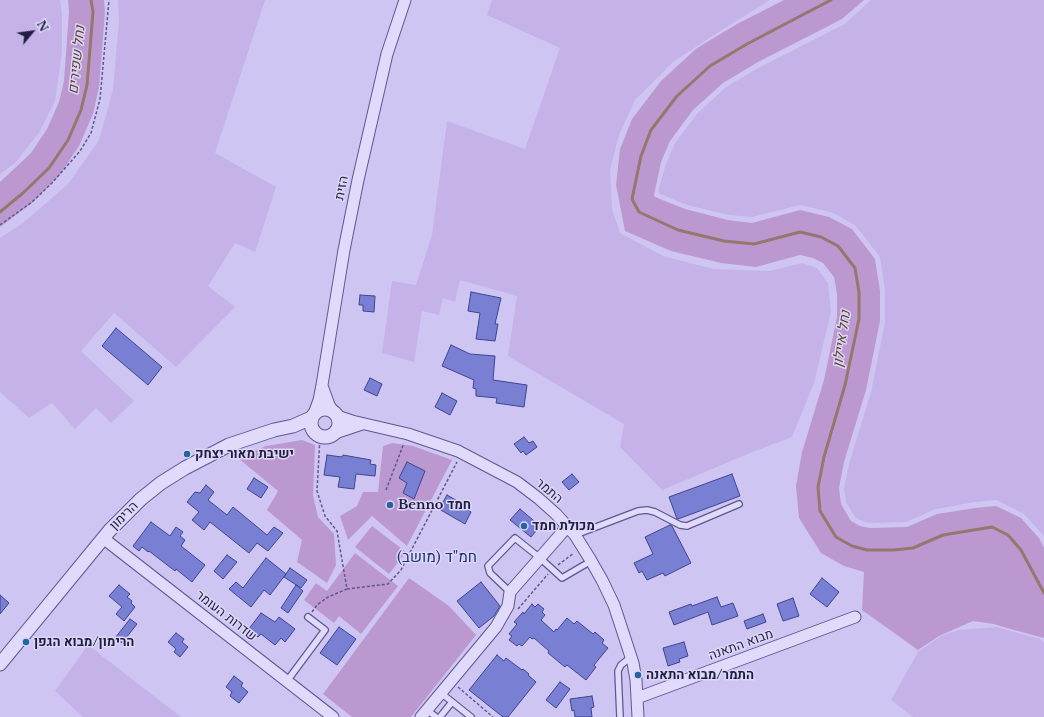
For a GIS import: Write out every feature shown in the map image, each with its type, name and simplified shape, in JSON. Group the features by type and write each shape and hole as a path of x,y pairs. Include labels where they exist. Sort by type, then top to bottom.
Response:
{"street":[{"name":"הזית","path":"318,427 319,400 350,216 387,54 405,0"},
{"name":"הזית","path":"322,386 329,405 335,414"},
{"path":"325,409 335,414 338,425 337,429 318,427 317,411 325,409"},
{"name":"התמר","path":"335,414 363,424 408,434 462,453 517,482 556,514 575,535 602,580 614,605 631,657 636,680 638,717"},
{"path":"318,427 363,424"},
{"name":"הרימון","path":"2,656 125,513 141,499 185,468 229,445 274,430 293,426 318,427"},
{"path":"424,713 496,627 508,606 510,592 567,527"},
{"name":"שדרות העומר","path":"103,538 333,717"},
{"name":"מבוא התאנה","path":"637,698 855,617"}],"lane":[{"path":"575,535 638,511 647,510 655,512 680,525 687,526 739,504"},
{"path":"510,592 490,573 488,566 515,538 562,578 591,561"},
{"path":"287,681 325,630 308,617"},
{"path":"620,717 618,670 631,657"},
{"path":"441,693 471,717"},
{"path":"440,717 452,702"},
{"path":"424,713 436,717"}],"path":[{"path":"0,225 32,202 52,184 80,151 91,133 100,99 109,0"},
{"path":"318,427 317,491 325,516 337,531 347,589"},
{"path":"386,490 408,434"},
{"path":"308,617 317,605 328,597 347,589 388,584 401,570 462,453"},
{"path":"451,681 493,717"}],"shaded area":[{"path":"0,0 60,0 62,14 62,52 55,101 39,133 15,163 0,174"},
{"path":"68,0 104,0 105,12 99,87 93,114 79,146 59,176 32,203 0,227 0,182 31,153 47,129 59,102 64,81 69,12"},
{"path":"118,0 265,0 215,153 276,187 255,252 235,243 208,286 235,307 176,367 114,313 81,351 134,401 111,423 96,408 75,429 52,403 29,418 0,392 0,238 23,223 68,184 99,140 113,90 119,21"},
{"path":"492,0 770,0 673,62 635,100 619,135 610,170 612,209 620,233 663,256 713,269 770,271 802,263 817,268 828,283 831,312 814,383 792,437 662,490 620,447 624,424 508,356 517,296 460,280 455,302 443,298 439,315 422,311 414,362 382,353 392,281 416,285 432,235 447,121 525,149 560,48 487,15"},
{"path":"784,0 864,0 842,19 758,62 723,83 693,110 670,141 661,162 654,195 655,197 685,209 728,220 752,223 800,210 829,217 852,229 875,259 880,291 880,321 866,390 844,462 839,488 841,504 851,521 860,526 870,528 907,527 937,514 996,506 1021,518 1039,538 1044,548 1044,638 994,624 973,621 939,636 918,650 862,610 864,572 844,566 821,553 799,518 796,486 802,452 824,380 837,317 837,294 834,277 823,263 813,258 800,255 756,267 721,263 671,251 625,231 616,185 620,149 632,119 661,81 697,48 737,24"},
{"path":"871,0 1044,0 1044,536 1024,514 997,500 975,502 936,509 906,522 870,523 855,517 846,502 844,489 849,464 871,392 885,322 885,291 880,257 855,225 831,212 800,205 752,217 729,215 687,205 660,194 658,191 666,164 675,143 697,114 726,87 760,67 845,24"},
{"path":"302,440 315,445 313,495 318,517 334,534 336,565 327,583 297,562 302,540 267,510 278,491 238,458 266,446"},
{"path":"392,443 413,446 452,460 407,546 372,516 348,540 340,516 357,506 363,492 378,492 383,446"},
{"path":"372,526 406,552 389,574 355,547"},
{"path":"355,553 398,586 361,634 339,616 334,623 304,600 316,583 327,591"},
{"path":"409,578 449,606 476,635 411,717 352,717 323,694"},
{"path":"996,627 1040,639 1044,642 1044,717 913,717 891,700 918,652 941,636 958,630"},
{"path":"88,645 181,717 83,717 55,691"}],"building":[{"path":"471,292 501,298 495,324 498,324 495,341 476,339 480,313 468,311"},
{"path":"360,295 375,296 374,312 363,311 363,305 359,305"},
{"path":"116,328 162,367 148,385 102,346"},
{"path":"451,345 470,354 495,356 493,380 527,385 524,407 496,403 497,398 476,396 476,389 473,388 474,380 442,366"},
{"path":"370,378 382,384 377,396 364,390"},
{"path":"442,393 457,401 450,415 435,407"},
{"path":"524,437 529,443 533,441 537,447 526,455 523,451 521,453 514,444"},
{"path":"327,455 342,457 343,455 371,460 370,464 376,465 375,476 356,474 354,489 338,487 340,477 324,475"},
{"path":"407,462 425,471 414,499 403,493 407,483 399,478"},
{"path":"572,474 579,482 569,490 562,482"},
{"path":"732,474 740,496 677,519 669,497"},
{"path":"254,478 268,487 261,498 247,489"},
{"path":"206,485 214,492 208,500 227,515 233,507 267,535 274,527 283,533 268,551 257,543 249,553 210,522 204,530 192,520 199,512 187,502 195,492 200,493"},
{"path":"447,495 466,506 465,508 471,512 465,524 439,509"},
{"path":"520,509 540,526 531,537 510,520"},
{"path":"151,522 170,536 176,527 183,532 180,536 185,540 181,546 205,565 192,582 149,551 148,552 142,547 139,551 133,546"},
{"path":"670,525 672,526 691,563 665,576 663,573 647,580 642,571 639,573 634,563 653,554 645,537"},
{"path":"227,555 237,562 223,579 214,571"},
{"path":"266,558 286,574 270,595 264,590 251,607 229,589 236,582 243,588"},
{"path":"290,568 307,580 301,588 284,577"},
{"path":"822,578 839,592 827,607 810,594"},
{"path":"481,582 500,606 494,616 479,628 457,601"},
{"path":"119,585 130,594 127,597 132,601 131,603 135,607 124,621 116,614 122,607 109,596"},
{"path":"296,585 303,591 288,613 281,608"},
{"path":"0,595 9,603 0,614"},
{"path":"717,597 721,607 733,603 738,616 712,625 708,612 674,625 669,612"},
{"path":"793,598 799,616 783,621 777,604"},
{"path":"532,604 535,607 538,604 544,609 542,612 545,615 541,620 554,632 567,618 574,624 577,621 593,634 595,632 604,640 602,643 608,648 594,665 596,667 586,680 567,665 565,667 548,653 549,651 534,638 532,639 530,637 522,646 519,644 517,646 509,640 512,636 509,634 517,624 514,622 523,612 524,614"},
{"path":"261,613 275,622 279,617 295,629 285,642 281,638 275,645 261,634 258,637 248,630"},
{"path":"763,614 766,622 747,629 744,621"},
{"path":"130,619 137,624 122,643 115,638"},
{"path":"339,627 356,639 337,665 320,653"},
{"path":"176,633 184,639 182,642 188,647 180,657 174,652 176,649 168,642"},
{"path":"684,642 688,656 679,659 680,662 668,666 663,648"},
{"path":"497,655 504,661 506,658 522,670 523,669 536,682 508,717 503,717 469,690"},
{"path":"234,676 243,683 241,686 248,692 239,703 230,696 232,692 226,687"},
{"path":"560,682 570,689 556,708 546,700"},
{"path":"592,696 594,707 591,708 592,717 575,717 574,710 572,711 570,699"}],"waterway":[{"name":"נחל שפירים","path":"0,212 23,193 49,168 68,140 81,110 87,85 93,12 91,0"},
{"name":"נחל איילון","path":"831,0 747,44 710,66 677,96 651,130 641,156 632,199 639,212 678,230 724,241 754,244 800,232 821,237 838,246 855,268 859,292 859,319 845,385 824,457 818,487 820,511 836,537 852,546 867,550 913,548 943,535 992,527 1008,535 1021,550 1044,593"}],"place":[{"name":"ישיבת מאור יצחק","path":"187,454"},
{"name":"Benno חמד","path":"390,505"},
{"name":"מכולת חמד","path":"524,526"},
{"name":"הרימון/מבוא הגפן","path":"26,642"},
{"name":"התמר/מבוא התאנה","path":"638,675"}],"district":[{"name":"חמ\"ד (מושב)","path":"437,558"}]}
